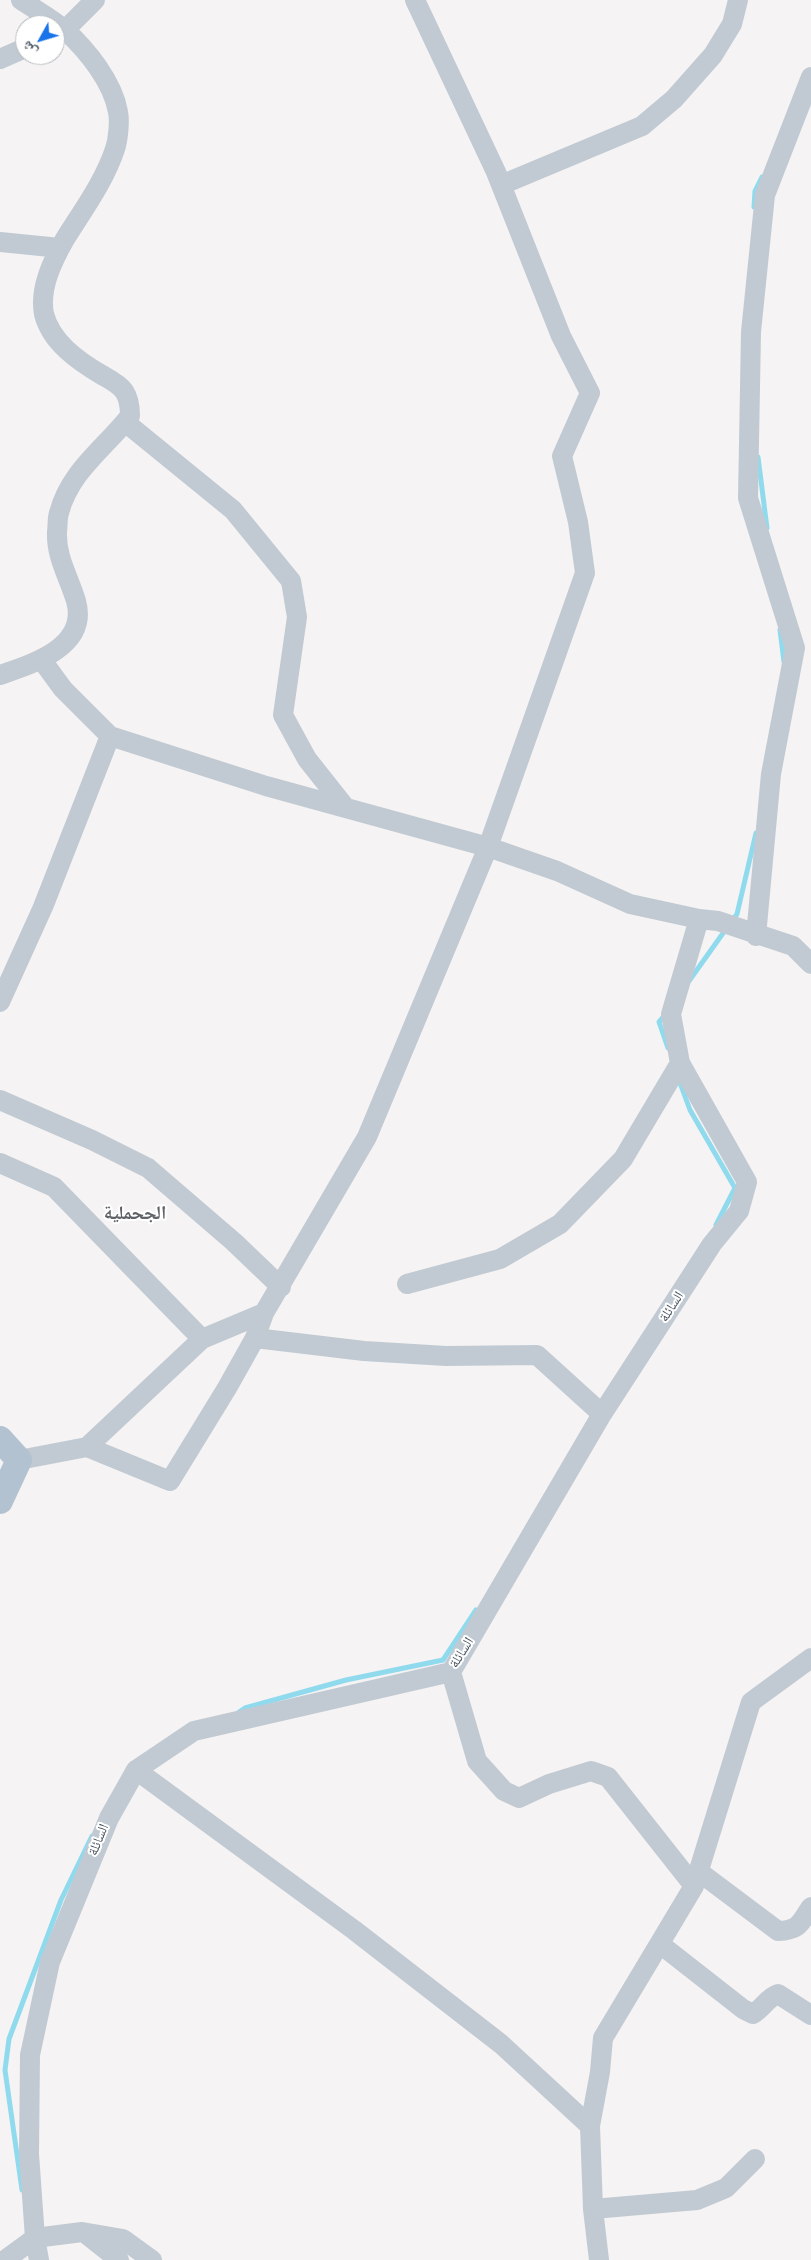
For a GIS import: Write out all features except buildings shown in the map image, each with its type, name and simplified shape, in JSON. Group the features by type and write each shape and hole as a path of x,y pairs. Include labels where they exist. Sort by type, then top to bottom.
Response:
{"main road":[{"path":"0,1440 19,1460 0,1501"}],"street":[{"path":"21,0 39,15"},
{"path":"65,27 95,0"},
{"path":"88,1447 170,1481 227,1388 255,1338 264,1313 281,1287 367,1137 488,846 585,573 578,522 562,456 590,393 561,336 501,185 415,0"},
{"path":"501,185 642,126 674,99 713,54 732,24 738,0"},
{"path":"0,674 57,651 71,637 77,621 77,603 57,547 58,515 66,493 80,468 130,416 129,402 123,389 85,365 66,349 49,329 44,312 44,296 52,261 88,205 106,171 115,148 119,113 109,86 86,53 65,36"},
{"path":"0,59 15,52"},
{"path":"756,936 771,774 795,648 748,498 751,332 765,195 811,77"},
{"path":"0,242 60,248"},
{"path":"125,422 232,510 291,581 297,617 283,715 307,759 345,807"},
{"path":"41,659 62,689 110,736 266,786 488,846 557,872 630,904 699,920 718,921 756,936 793,946 811,964"},
{"path":"0,1002 43,907 110,736"},
{"name":"السائلة","path":"40,2260 35,2238 29,2154 30,2056 50,1962 109,1818 136,1770 194,1731 451,1672 602,1414 712,1244 738,1211 747,1182 680,1063 671,1014 699,920"},
{"path":"407,1284 500,1259 560,1224 623,1159 680,1063"},
{"path":"0,1100 92,1140 148,1168 234,1242 281,1287"},
{"path":"0,1163 54,1187 202,1340"},
{"path":"19,1460 88,1447 202,1340 264,1313"},
{"path":"255,1338 446,1356 537,1355 602,1414"},
{"path":"599,2260 593,2209 590,2126 600,2072 603,2038 660,1944 696,1878 751,1702 811,1658"},
{"path":"451,1672 477,1761 504,1791 519,1798 549,1784 591,1771 608,1777 696,1878 778,1931 792,1930 798,1926 811,1907"},
{"path":"136,1770 354,1930 501,2044 590,2126"},
{"path":"660,1944 743,2009 753,2014 763,2008 771,1996 778,1994 811,2016"},
{"path":"593,2209 697,2200 726,2188 755,2159"},
{"path":"82,2232 119,2260"},
{"path":"5,2260 35,2238 82,2232 123,2239 152,2260"}],"waterway":[{"path":"754,207 755,191 762,177"},
{"path":"758,457 767,528"},
{"path":"780,630 784,662"},
{"path":"732,921 737,914 756,833"},
{"path":"689,981 726,929"},
{"path":"665,1015 659,1022 668,1048"},
{"path":"679,1080 690,1110 735,1188 716,1225"},
{"path":"239,1712 245,1708 346,1680 443,1660 476,1610"},
{"path":"22,2190 5,2070 9,2039 61,1900 92,1836"}],"district":[{"name":"الجحملية","path":"135,1214"}]}
